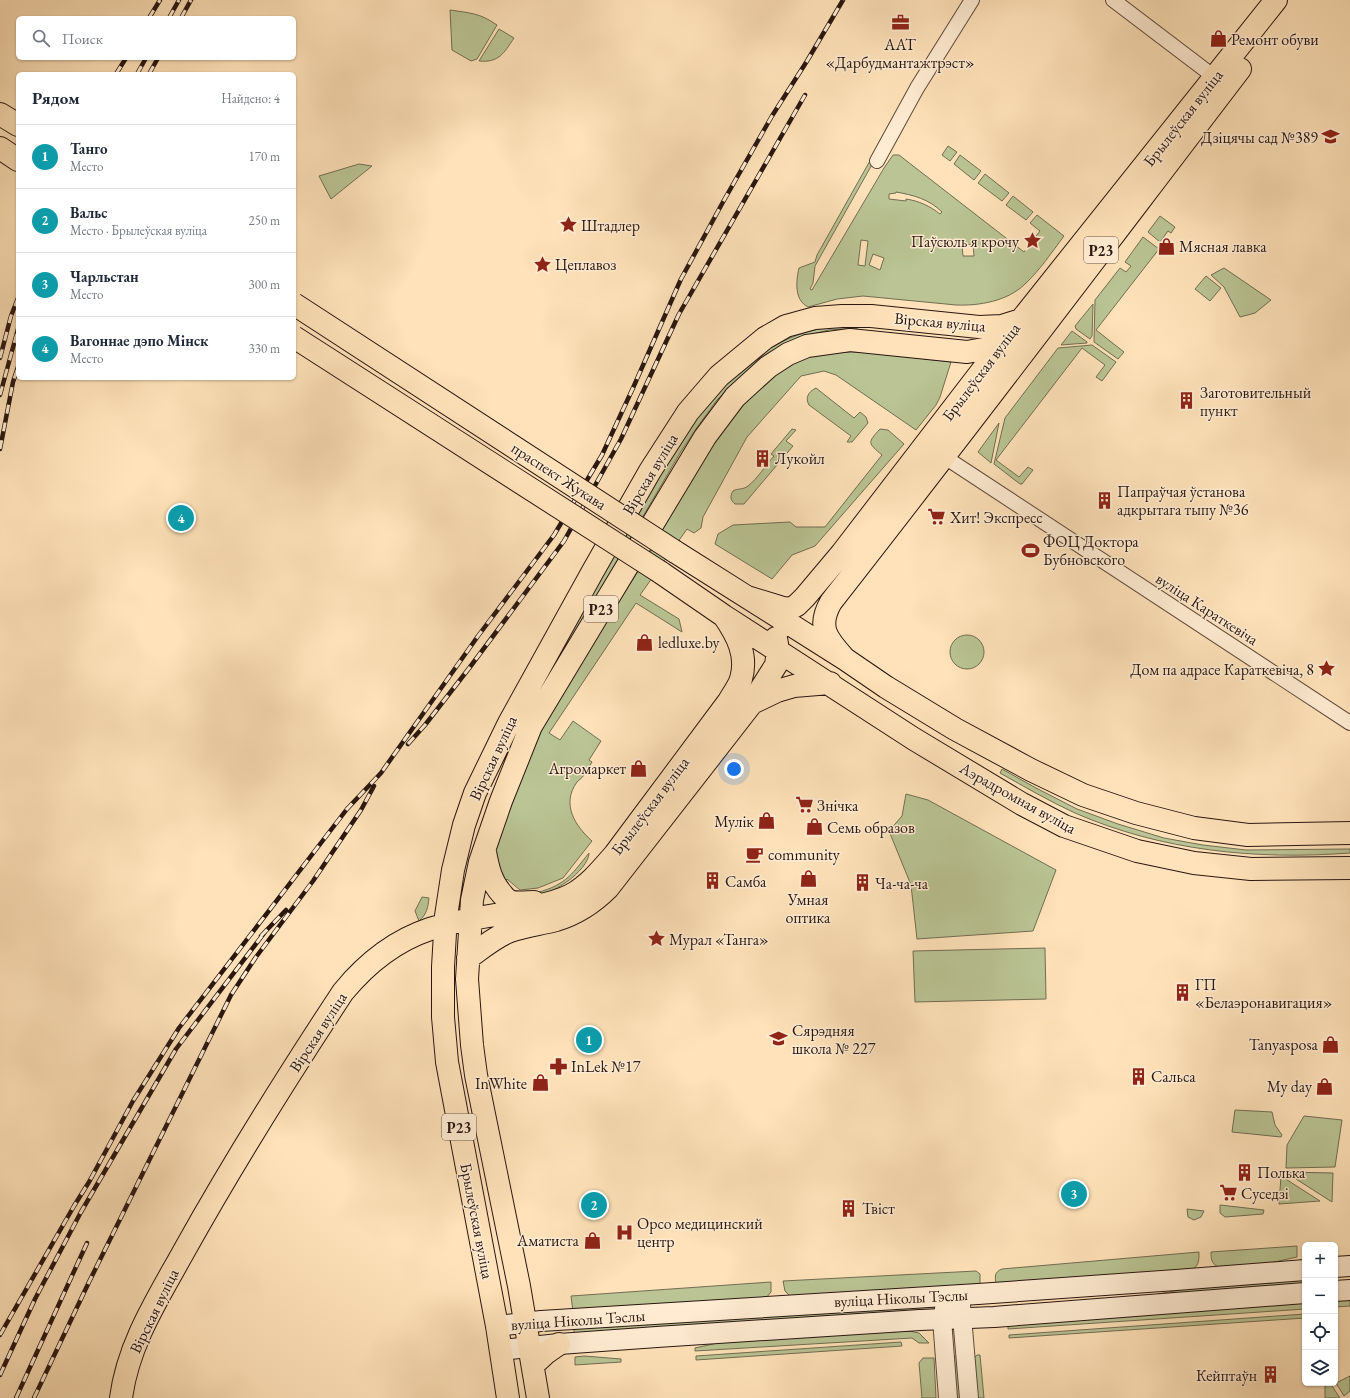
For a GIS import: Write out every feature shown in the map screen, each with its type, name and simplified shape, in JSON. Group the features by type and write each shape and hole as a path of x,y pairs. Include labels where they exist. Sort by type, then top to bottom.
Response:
{"main road":[{"name":"Брылеўская вуліца","path":"845,659 830,642 825,630 826,612 831,602 945,457 1036,335 1221,82 1276,0"},
{"name":"Брылеўская вуліца","path":"747,597 783,608 790,609 797,606 842,553 1021,320 1221,82 1293,0"},
{"path":"0,114 16,124"},
{"path":"0,148 16,159"},
{"name":"праспект Жукава","path":"296,305 674,551 845,659"},
{"name":"Вірская вуліца","path":"121,1398 122,1388 136,1339 157,1298 213,1199 343,992 357,975 391,947 402,940 420,933 445,926 453,870 464,825 475,793 509,722 593,571 650,472 688,412 719,376 765,338 786,326 815,318 842,316 871,316 979,327 1002,326 1021,320"},
{"path":"979,327 993,337 1001,347 1001,366 996,389"},
{"name":"Вірская вуліца","path":"470,920 472,900 480,862 501,801 531,726 705,437 735,397 768,367 788,354 807,346 850,340 967,352 1001,347 1036,335"},
{"name":"праспект Жукава","path":"296,338 660,572 724,616"},
{"path":"967,352 974,355 977,359 979,371 977,378"},
{"name":"Брылеўская вуліца","path":"468,958 504,934 517,929 568,916 599,897 617,878 752,703 776,665 778,650 777,640 773,629 766,618 747,597"},
{"name":"Брылеўская вуліца","path":"508,1398 497,1326 447,1062 443,1017 445,926 489,917 561,899 571,895 588,883 615,854 733,694 741,680 744,663 742,650 735,632 724,616"},
{"name":"Аэрадромная вуліца","path":"724,616 830,683 914,739 1015,800 1064,826 1137,851 1194,863 1251,869 1350,868"},
{"name":"Аэрадромная вуліца","path":"845,659 886,687 955,729 1031,770 1084,795 1136,813 1194,828 1248,835 1350,832"},
{"name":"Брылеўская вуліца","path":"752,703 777,691 794,686 830,683"},
{"path":"485,849 492,881 495,887 508,900 518,902 534,902 561,899"},
{"name":"Брылеўская вуліца","path":"470,920 468,958 469,1006 476,1075 521,1298 533,1322 531,1356 538,1398"},
{"path":"1338,1267 1350,1266"},
{"name":"вуліца Ніколы Тэслы","path":"497,1326 533,1322 951,1296 1302,1270"},
{"path":"1338,1291 1350,1290"},
{"name":"вуліца Ніколы Тэслы","path":"559,1344 942,1319 994,1317 1302,1293"},
{"path":"531,1356 546,1353 559,1344"},
{"name":"вуліца Ніколы Тэслы","path":"501,1350 531,1356"}],"street":[{"path":"877,161 917,88 972,0"},
{"path":"1113,0 1221,82"},
{"name":"вуліца Караткевіча","path":"926,444 1350,723"},
{"path":"948,1398 942,1319 945,1304 951,1296 961,1305 969,1398"}],"green space":[{"path":"450,10 480,16 497,25 477,59 471,61 452,50"},
{"path":"499,29 514,38 504,52 496,59 479,61"},
{"path":"948,146 957,152 950,161 942,155"},
{"path":"893,155 899,155 1024,252 1040,231 1030,223 1037,215 1064,236 1041,267 1025,284 1010,295 993,301 974,305 956,305 863,296 837,299 808,307 803,304 798,295 797,279 799,268 815,262 817,255 871,159 874,161 815,266 813,283 810,289 812,290","holes":["902,193 920,198 932,204 942,212 940,214 924,204 911,200 906,199 906,201 889,199 889,194","861,240 868,241 865,266 858,265","973,244 974,256 963,256 962,245","873,254 884,258 880,270 869,265"]},
{"path":"960,155 981,171 974,180 954,164"},
{"path":"359,164 372,166 331,199 319,176"},
{"path":"985,174 1009,193 1002,201 978,183"},
{"path":"1013,196 1033,212 1026,220 1006,205"},
{"path":"1160,216 1175,227 1171,233 1168,231 1160,242 1148,232"},
{"path":"1143,237 1159,249 1096,330 1124,352 1118,359 1094,342 1095,300 1120,268 1126,272 1131,266 1125,262"},
{"path":"1224,268 1271,300 1255,313 1240,317 1224,287 1211,275"},
{"path":"1206,276 1221,288 1210,301 1195,289"},
{"path":"1093,304 1092,336 1090,339 1076,329 1075,326"},
{"path":"836,327 858,328 829,330 808,335 770,353 738,379 717,400 680,453 548,679 545,678 657,478 679,443 705,408 733,378 764,352 798,335"},
{"path":"1072,331 1087,342 1087,343 1061,345"},
{"path":"1092,345 1116,362 1102,381 1096,377 1105,365 1082,348 996,460 1019,477 1028,467 1033,470 1022,484 1020,484 994,464 1005,418 1058,348"},
{"path":"837,352 867,352 951,362 936,405 916,430 836,375 824,371 801,376 747,437 703,517 701,528 694,533 687,529 640,595 679,619 682,632 636,603 549,733 560,740 573,721 601,741 589,760 592,762 572,790 570,798 572,814 576,822 580,829 592,841 563,878 538,888 520,890 507,879 501,885 492,854 540,726 656,543 666,515 734,412 769,379 795,362 814,355"},
{"path":"816,388 854,418 860,412 866,417 868,423 852,442 847,442 851,436 809,405 807,400 808,395"},
{"path":"999,423 991,463 978,452"},
{"path":"792,429 796,430 786,441 793,446 744,504 735,504 731,498 733,491 746,487 755,480 774,456 771,454"},
{"path":"880,429 888,430 904,444 815,546 792,555 772,579 715,544 718,534 733,525 790,522 796,527 825,527 882,455 871,443 871,440"},
{"path":"967,635 979,640 984,652 979,664 967,669 955,664 950,652 955,640"},
{"path":"1002,769 1077,809 1118,824 1164,838 1203,845 1246,850 1350,849 1350,853 1280,855 1245,853 1210,850 1141,836 1108,826 1075,813 1000,773"},
{"path":"906,794 928,800 1056,870 1033,931 917,939 911,885 889,831 902,816"},
{"path":"589,853 587,860 582,867 567,882 548,892 532,894 552,888 565,880"},
{"path":"422,897 429,898 429,901 425,913 419,921 415,911"},
{"path":"1045,948 1046,999 915,1002 913,951"},
{"path":"1235,1110 1272,1112 1275,1125 1282,1135 1281,1137 1232,1132"},
{"path":"1304,1116 1342,1120 1335,1167 1286,1168 1287,1145"},
{"path":"1285,1172 1333,1173 1332,1202"},
{"path":"1281,1176 1320,1201 1279,1204"},
{"path":"1220,1205 1264,1210 1263,1214 1225,1217 1220,1213"},
{"path":"1187,1209 1204,1211 1201,1217 1194,1220 1188,1217"},
{"path":"1297,1246 1297,1257 1261,1265 1218,1267 1214,1264 1211,1258 1211,1252"},
{"path":"1199,1252 1198,1263 1190,1270 996,1284 995,1277 996,1273 1002,1269"},
{"path":"976,1271 980,1274 980,1284 790,1296 785,1291 783,1281"},
{"path":"1302,1275 1302,1286 1158,1294 1213,1284"},
{"path":"771,1282 771,1292 766,1298 573,1312 571,1296"},
{"path":"1350,1297 1350,1306 1338,1307 1338,1298"},
{"path":"1302,1301 1302,1309 1008,1329 1008,1321"},
{"path":"936,1302 936,1310 574,1336 574,1327"},
{"path":"1302,1314 1302,1318 1009,1338 1009,1335"},
{"path":"909,1331 919,1333 929,1343 919,1343 912,1338 695,1351 695,1348 731,1340"},
{"path":"901,1342 902,1346 696,1360 696,1356"},
{"path":"977,1355 980,1355 984,1398 977,1398 974,1358"},
{"path":"584,1356 621,1359 621,1362 575,1365 575,1357"},
{"path":"957,1356 961,1398 953,1398 950,1357"},
{"path":"923,1358 934,1358 936,1398 922,1398 919,1363"},
{"path":"1350,1376 1350,1391 1344,1396 1338,1386 1338,1382"},
{"path":"1325,1386 1332,1386 1340,1398 1325,1398"}],"railway":[{"path":"150,16 160,0"},
{"path":"170,16 179,0"},
{"path":"182,16 191,0"},
{"path":"0,1335 89,1182 133,1101 179,1028 347,809 381,773 478,636 554,535 602,455 681,279 772,116 843,0"},
{"path":"117,72 125,60"},
{"path":"138,72 145,60"},
{"path":"150,72 157,60"},
{"path":"408,744 425,725 470,667 564,541 621,439 679,314 805,95"},
{"path":"0,358 11,316 16,303"},
{"path":"0,395 16,336"},
{"path":"0,449 16,373"},
{"path":"34,1398 89,1282 231,995 256,957 313,881 361,810 374,786"},
{"path":"261,936 286,910"},
{"path":"0,1375 35,1299 81,1212 176,1049 265,932"},
{"path":"16,1398 87,1243"}],"place":[{"name":"ААТ «Дарбудмантажтрэст»","path":"900,23"},
{"name":"Ремонт обуви","path":"1218,39"},
{"name":"Дзіцячы сад №389","path":"1331,137"},
{"name":"Штадлер","path":"568,225"},
{"name":"Паўсюль я крочу","path":"1032,241"},
{"name":"Мясная лавка","path":"1166,246"},
{"name":"Цеплавоз","path":"542,264"},
{"name":"Заготовительный пункт","path":"1187,401"},
{"name":"Лукойл","path":"762,458"},
{"name":"Папраўчая ўстанова адкрытага тыпу №36","path":"1104,500"},
{"name":"Хит! Экспресс","path":"937,517"},
{"name":"Вагоннае дэпо Мінск","path":"181,518"},
{"name":"ФОЦ Доктора Бубновского","path":"1030,550"},
{"name":"ledluxe.by","path":"645,642"},
{"name":"Дом па адрасе Караткевіча, 8","path":"1327,669"},
{"name":"Агромаркет","path":"639,768"},
{"name":"Знічка","path":"804,805"},
{"name":"Мулік","path":"767,821"},
{"name":"Семь образов","path":"814,827"},
{"name":"community","path":"755,854"},
{"name":"Умная оптика","path":"808,878"},
{"name":"Самба","path":"712,881"},
{"name":"Ча-ча-ча","path":"862,883"},
{"name":"Мурал «Танга»","path":"656,939"},
{"name":"ГП «Белаэронавигация»","path":"1182,993"},
{"name":"Сярэдняя школа № 227","path":"779,1039"},
{"name":"Танго","path":"589,1040"},
{"name":"Tanyasposa","path":"1331,1044"},
{"name":"InLek №17","path":"558,1066"},
{"name":"Сальса","path":"1138,1076"},
{"name":"InWhite","path":"540,1083"},
{"name":"My day","path":"1325,1086"},
{"name":"Полька","path":"1244,1172"},
{"name":"Суседзі","path":"1228,1193"},
{"name":"Чарльстан","path":"1074,1194"},
{"name":"Вальс","path":"594,1205"},
{"name":"Твіст","path":"849,1208"},
{"name":"Орсо медицинский центр","path":"624,1232"},
{"name":"Аматиста","path":"592,1240"},
{"name":"Кейптаўн","path":"1270,1375"}]}
